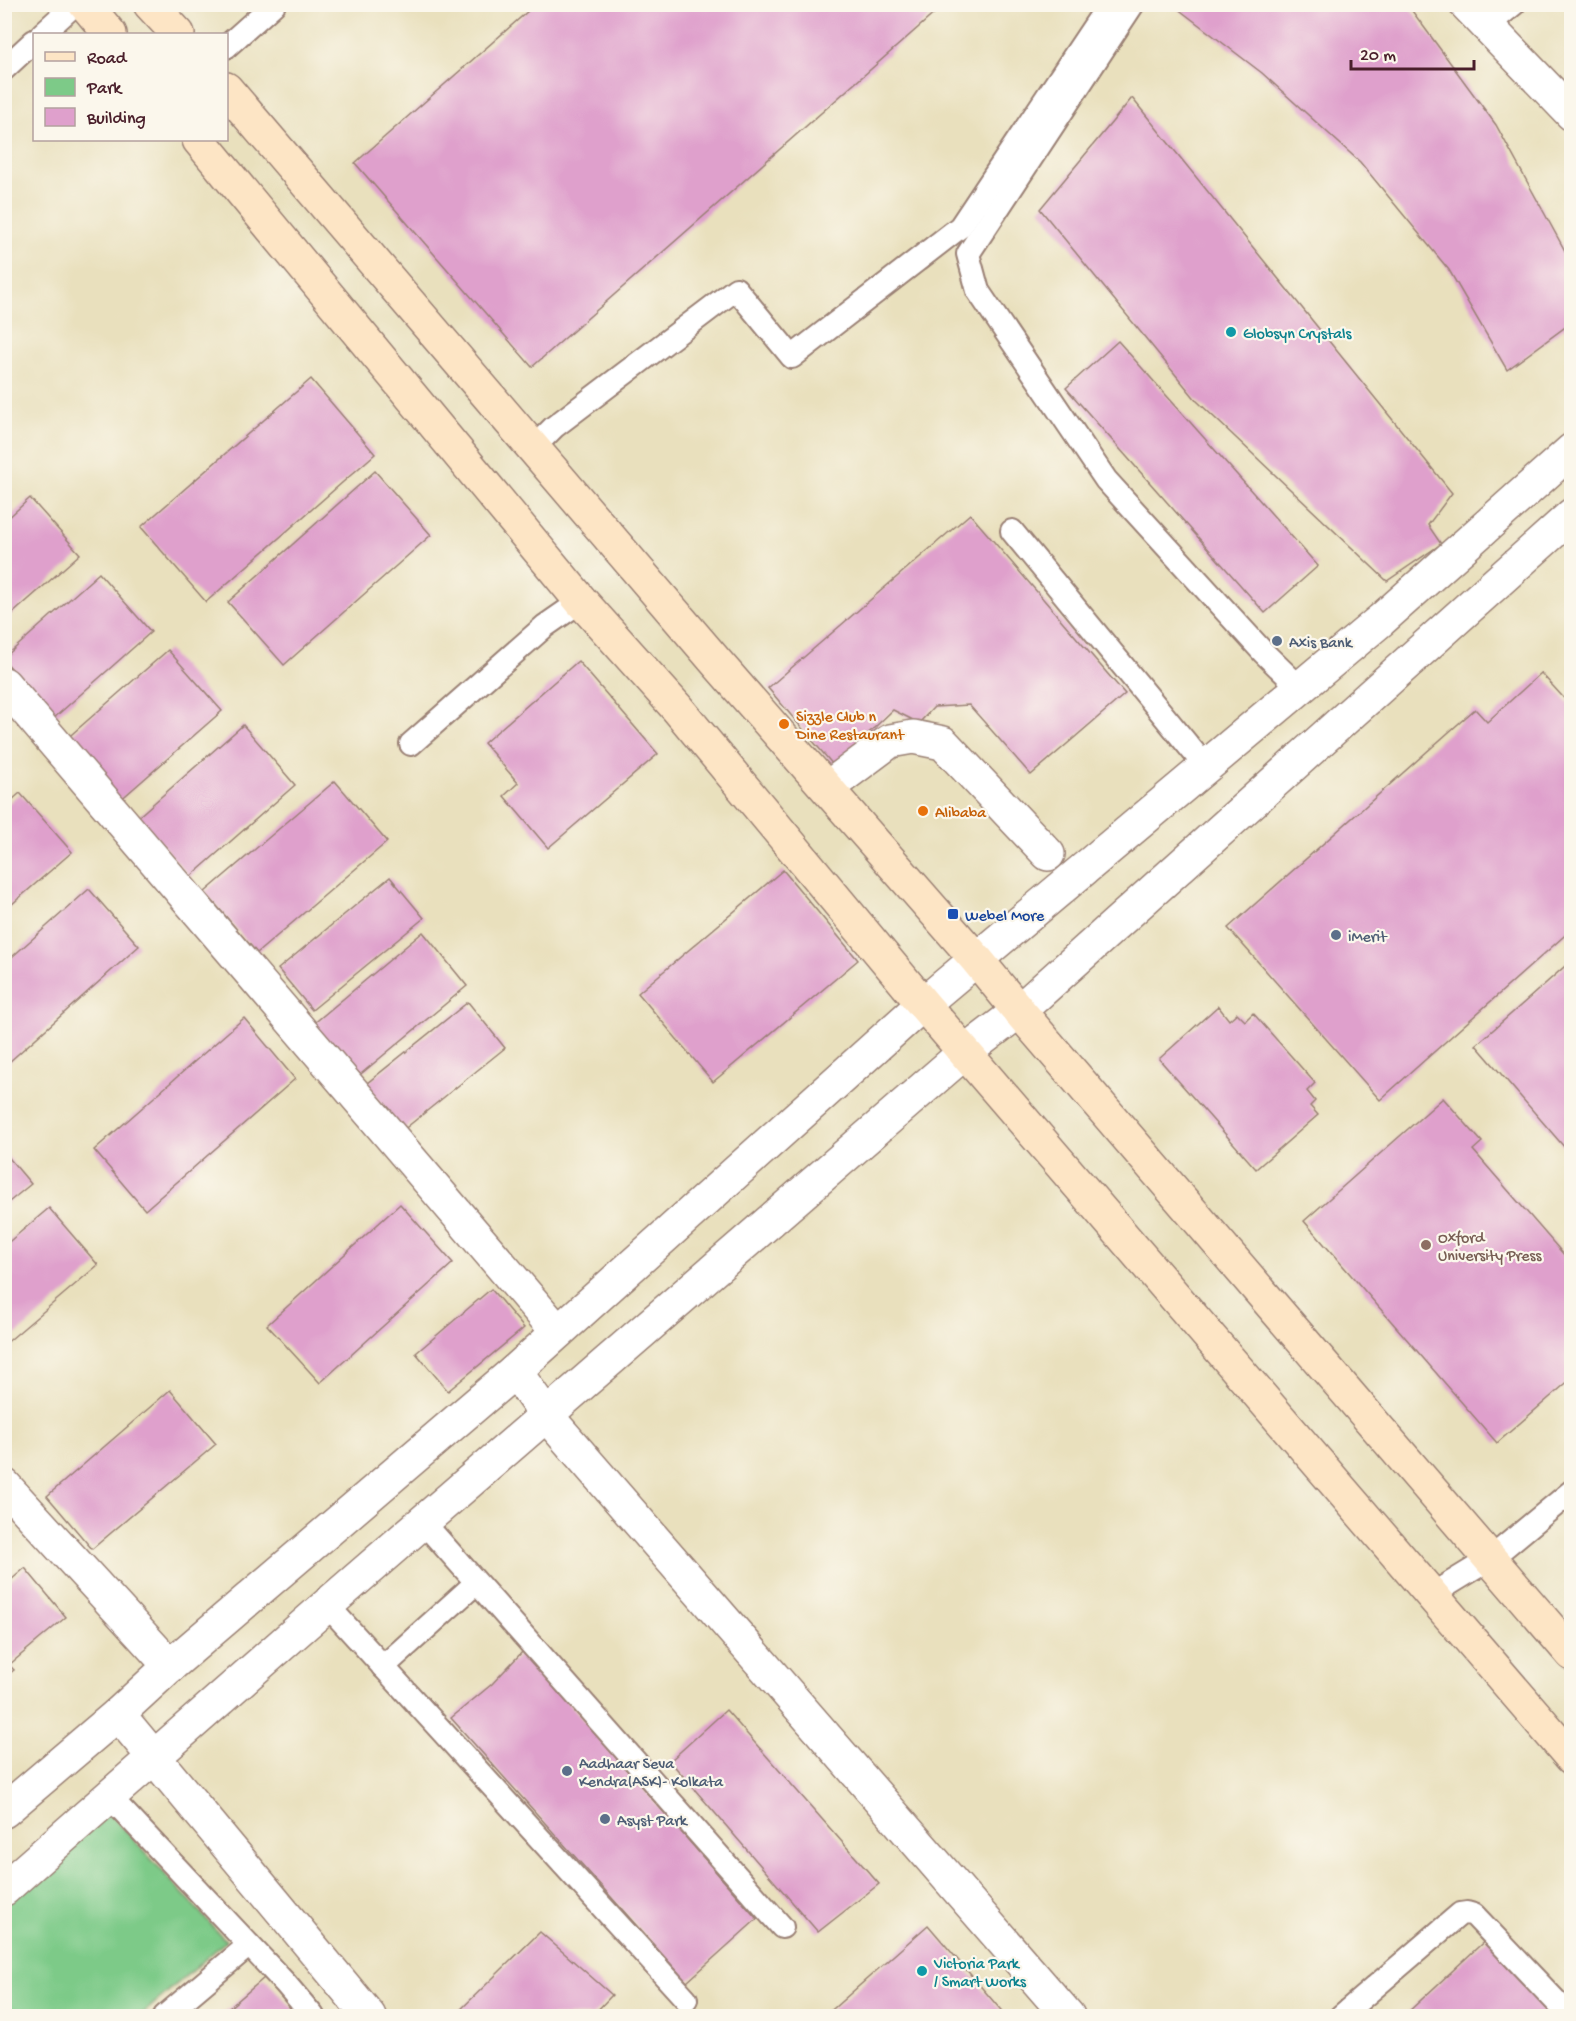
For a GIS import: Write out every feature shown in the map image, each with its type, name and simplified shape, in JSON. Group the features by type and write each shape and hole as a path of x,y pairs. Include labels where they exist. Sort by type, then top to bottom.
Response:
{"main road":[{"path":"85,4 109,33"},
{"path":"150,4 177,33"},
{"path":"228,91 717,663 977,960 1018,1011 1572,1654"},
{"path":"200,141 581,601 677,708 964,1053 1572,1758"}],"street":[{"path":"1476,15 1572,114"},
{"path":"4,1811 515,1371 923,1004 1381,620 1572,450"},
{"path":"4,1888 964,1053 1018,1011 1572,515"},
{"path":"4,684 558,1332"},
{"path":"827,788 890,741 913,737 943,743 1048,854"},
{"path":"515,1371 546,1415 1068,2016"},
{"path":"4,1485 170,1666"},
{"path":"118,1714 369,2016"}],"lane":[{"path":"43,33 75,4"},
{"path":"228,45 274,4"},
{"path":"534,447 554,427 735,289 792,357 960,227 1109,4"},
{"path":"1133,4 968,254 978,291 1106,480 1300,688"},
{"path":"1476,15 1514,4"},
{"path":"4,69 33,42"},
{"path":"1012,531 1206,767"},
{"path":"411,744 545,626 581,601"},
{"path":"1431,1595 1490,1559 1572,1491"},
{"path":"423,1522 782,1927"},
{"path":"383,1667 476,1583"},
{"path":"327,1605 686,1999"},
{"path":"109,1796 314,2016"},
{"path":"1341,2016 1460,1914 1467,1913 1474,1915 1570,2016"},
{"path":"165,2016 249,1945"}],"green space":[{"path":"102,1805 226,1941 140,2016 5,2016 4,1892"}],"building":[{"path":"536,4 945,4 532,367 355,163"},
{"path":"1182,4 1407,4 1496,125 1572,264 1572,322 1507,370 1449,270 1360,162 1262,73 1177,8"},
{"name":"Globsyn Crystals","path":"1132,98 1452,493 1428,525 1441,544 1387,581 1197,401 1040,209"},
{"path":"1118,341 1318,566 1265,613 1066,388"},
{"path":"311,379 375,454 206,602 141,527"},
{"path":"375,471 431,535 284,665 228,602"},
{"path":"30,498 80,554 4,621 4,522"},
{"path":"970,514 1125,694 1031,775 969,705 934,707 919,723 893,710 834,766 768,688"},
{"path":"99,573 151,632 54,718 5,661 5,657"},
{"path":"168,650 222,711 118,802 64,741"},
{"path":"578,661 658,754 548,848 504,796 518,783 484,743"},
{"path":"1541,673 1572,707 1572,929 1380,1100 1228,928 1475,709 1487,722"},
{"path":"243,725 295,785 190,877 138,817"},
{"path":"335,781 387,842 257,953 205,892"},
{"path":"20,793 72,852 4,911 4,807"},
{"path":"783,870 858,960 713,1082 638,993"},
{"path":"390,877 424,918 312,1010 278,969"},
{"path":"89,889 139,946 8,1063 4,1059 4,964"},
{"path":"423,932 467,986 356,1078 312,1025"},
{"path":"1572,960 1572,1156 1476,1045"},
{"path":"468,1002 505,1048 402,1131 366,1084"},
{"path":"1218,1006 1229,1020 1237,1013 1245,1021 1253,1013 1315,1083 1307,1091 1315,1101 1310,1106 1318,1115 1256,1169 1159,1059"},
{"path":"244,1018 295,1079 145,1210 94,1150"},
{"path":"1443,1098 1482,1142 1473,1150 1572,1264 1572,1378 1497,1443 1304,1221"},
{"path":"4,1152 31,1184 4,1206"},
{"path":"400,1204 453,1263 320,1383 267,1325"},
{"path":"49,1208 98,1265 4,1345 4,1246"},
{"path":"491,1289 524,1328 448,1391 416,1353"},
{"path":"170,1390 216,1444 92,1549 47,1496"},
{"path":"25,1568 66,1617 9,1665 14,1670 4,1678 4,1586"},
{"name":"Asyst Park","path":"523,1651 757,1919 687,1982 451,1718 492,1684"},
{"path":"726,1710 879,1884 818,1932 670,1761"},
{"name":"Victoria Park / Smart Works","path":"928,1925 1006,2016 825,2016"},
{"path":"540,1932 612,1995 592,2016 454,2016"},
{"path":"1491,1935 1566,2016 1407,2016 1406,2014"},
{"path":"264,1978 300,2016 220,2016"}],"place":[{"name":"Globsyn Crystals","path":"1231,332"},
{"name":"Axis Bank","path":"1277,641"},
{"name":"Sizzle Club n Dine Restaurant","path":"784,724"},
{"name":"Alibaba","path":"923,811"},
{"name":"Webel More","path":"953,914"},
{"name":"iMerit","path":"1336,935"},
{"name":"Oxford University Press","path":"1426,1245"},
{"name":"Aadhaar Seva Kendra(ASK)- Kolkata","path":"567,1771"},
{"name":"Asyst Park","path":"605,1819"},
{"name":"Victoria Park / Smart Works","path":"922,1971"}]}
